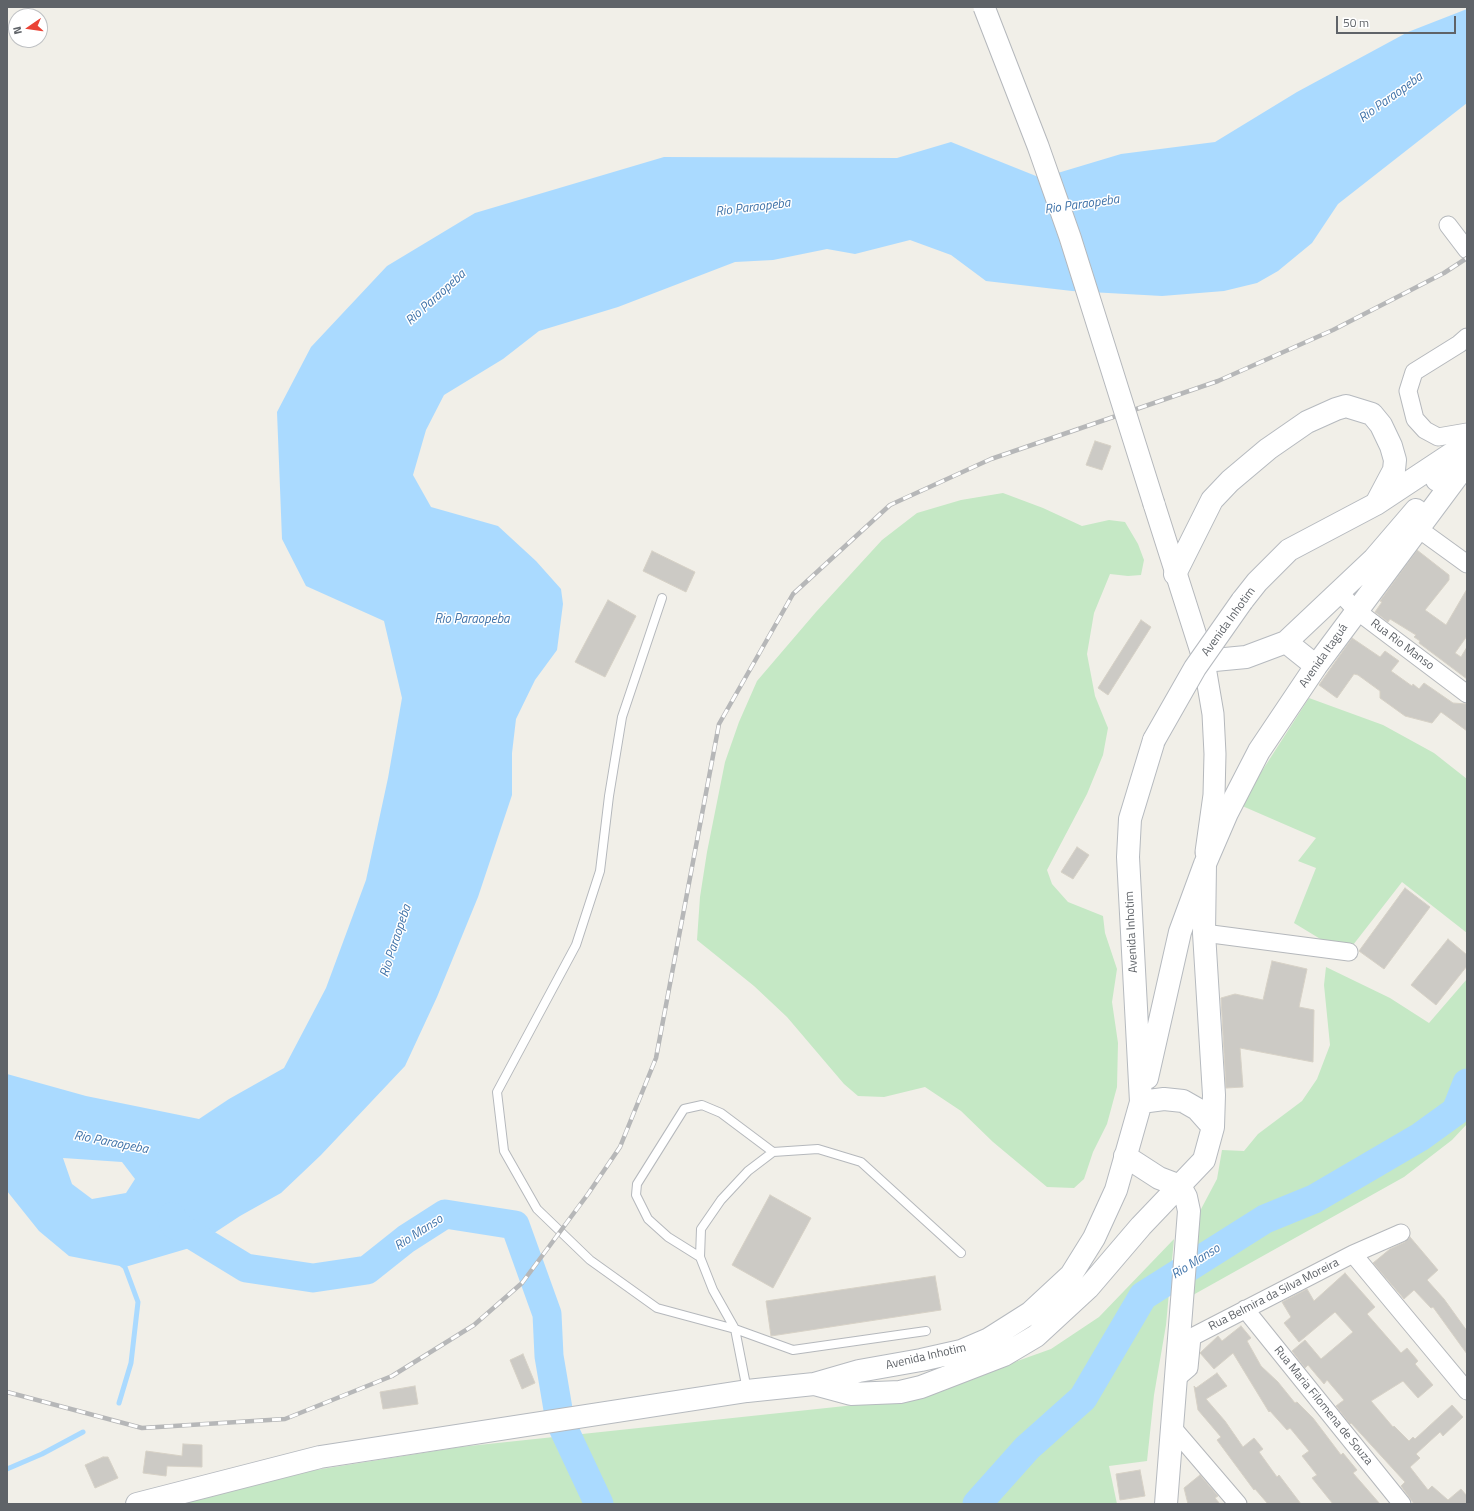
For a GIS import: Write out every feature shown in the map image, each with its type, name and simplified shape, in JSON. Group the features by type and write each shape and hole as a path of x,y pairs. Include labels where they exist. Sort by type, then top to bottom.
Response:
{"main road":[{"path":"1175,574 1212,500 1230,481 1262,454 1307,422 1336,409 1346,406 1372,414 1381,426 1391,446 1395,460 1394,470 1376,504"},
{"name":"Avenida Inhotim","path":"137,1504 320,1457 747,1391 814,1384 858,1371 921,1360 961,1351 988,1339 1030,1313 1070,1275 1094,1238 1116,1190 1124,1156 1141,1102 1128,857 1130,819 1154,740 1195,668 1242,601 1257,582 1289,550 1376,504 1464,445"},
{"path":"1204,662 1246,657 1286,642 1374,559 1414,525 1464,445"},
{"name":"Avenida Itaguá","path":"1141,1102 1180,932 1205,864 1227,813 1260,751 1316,666 1357,611 1414,525"},
{"path":"1286,642 1316,666"},
{"name":"Avenida Inhotim","path":"814,1384 851,1394 900,1392 920,1388 1004,1355 1036,1336 1088,1288 1141,1226 1204,1160 1213,1127 1214,1095 1204,933 1205,864"},
{"path":"1141,1102 1164,1099 1183,1101 1197,1109 1213,1127"},
{"path":"1124,1156 1159,1178 1180,1186 1186,1197 1189,1211 1166,1504"}],"street":[{"path":"984,7 1038,146 1070,237 1204,662 1212,714 1215,754 1214,795 1205,864"},
{"path":"1448,225 1467,250"},
{"path":"1464,445 1438,437 1425,430 1416,419 1408,391 1414,372 1467,337"},
{"path":"1414,525 1467,564"},
{"name":"Rua Rio Manso","path":"1339,592 1357,611 1467,694"},
{"path":"1204,933 1349,952"},
{"name":"Rua Belmira da Silva Moreira","path":"1176,1379 1189,1368 1192,1337 1353,1254 1401,1233"},
{"path":"1353,1254 1467,1391"},
{"name":"Rua Maria Filomena de Souza","path":"1245,1309 1402,1504"},
{"path":"1172,1427 1238,1504"}],"lane":[{"path":"662,598 622,718 609,796 600,871 576,945 497,1092 504,1151 537,1209 590,1260 657,1308 734,1329 794,1350 926,1330"},
{"path":"700,1257 668,1237 648,1219 636,1195 637,1184 684,1109 702,1104 721,1113 773,1152"},
{"path":"747,1391 734,1329 713,1290 700,1257 701,1229 721,1200 748,1171 773,1152 818,1149 861,1162 961,1253"}],"green space":[{"path":"1003,493 1043,508 1082,526 1109,520 1125,522 1138,544 1144,560 1141,575 1128,576 1110,574 1094,613 1087,654 1095,696 1108,728 1103,755 1087,794 1047,870 1052,884 1068,902 1103,916 1105,933 1117,969 1112,1002 1118,1043 1117,1087 1107,1124 1093,1152 1084,1179 1074,1188 1047,1187 993,1142 961,1111 925,1087 884,1097 858,1096 844,1084 787,1017 754,986 697,940 700,897 707,852 725,762 739,722 757,681 816,612 882,540 917,513 961,500"},
{"path":"1309,698 1383,725 1434,753 1467,779 1467,933 1402,882 1353,945 1322,940 1294,923 1316,868 1298,861 1316,838 1240,805"},
{"path":"1326,967 1390,998 1429,1023 1467,979 1467,1124 1452,1140 1404,1177 1193,1295 1200,1211 1217,1179 1222,1150 1244,1151 1258,1134 1302,1101 1317,1079 1330,1045 1324,985"},
{"path":"1174,1239 1166,1325 1154,1395 1147,1461 1109,1466 1117,1504 177,1504 303,1472 460,1447 911,1399 1051,1349 1099,1317"}],"water":[{"name":"Rio Paraopeba","path":"1467,9 1467,103 1338,204 1312,243 1278,271 1257,283 1224,291 1162,296 1072,291 986,281 951,255 910,240 855,254 827,249 773,260 735,262 618,307 539,331 503,359 444,395 426,430 413,475 431,507 498,526 536,561 561,589 563,604 557,650 535,680 516,719 512,753 512,795 478,897 437,997 405,1066 321,1155 281,1193 240,1216 193,1247 125,1267 69,1256 39,1231 7,1191 7,1074 86,1096 199,1119 229,1099 284,1068 326,988 366,880 388,778 402,698 384,621 306,586 282,539 277,412 311,347 387,266 475,213 664,157 897,158 951,142 1041,178 1121,154 1215,142 1297,92 1408,32","holes":["63,1158 122,1162 135,1179 126,1193 92,1199 72,1184"]}],"building":[{"path":"1095,441 1111,446 1102,470 1086,465"},
{"path":"1417,550 1449,575 1449,580 1425,610 1446,625 1467,589 1467,636 1455,653 1461,657 1467,647 1467,679 1419,643 1420,641 1414,637 1416,635 1390,619 1388,622 1375,612 1382,602 1380,601"},
{"path":"652,551 695,572 686,592 643,571"},
{"path":"608,600 636,616 605,677 575,662"},
{"path":"1141,620 1151,627 1108,695 1098,688"},
{"path":"1352,638 1380,657 1385,651 1399,661 1391,671 1412,686 1413,684 1419,689 1424,683 1453,703 1467,704 1467,731 1441,712 1432,723 1405,716 1380,698 1380,691 1358,675 1354,674 1337,698 1319,685"},
{"path":"1077,847 1089,855 1073,879 1061,872"},
{"path":"1405,888 1430,907 1384,969 1359,951"},
{"path":"1448,939 1467,955 1467,966 1436,1005 1411,985"},
{"path":"1272,961 1307,969 1299,1007 1314,1010 1313,1062 1240,1048 1243,1087 1226,1088 1221,998 1235,994 1263,1000"},
{"path":"770,1195 811,1218 773,1288 732,1265"},
{"path":"1410,1237 1438,1270 1427,1280 1444,1299 1467,1331 1467,1354 1433,1307 1431,1308 1414,1290 1404,1299 1373,1263 1390,1249 1405,1242"},
{"path":"1345,1273 1375,1307 1367,1314 1401,1353 1407,1348 1418,1361 1415,1364 1433,1385 1418,1398 1403,1381 1371,1401 1393,1427 1394,1426 1409,1441 1413,1437 1415,1439 1452,1405 1463,1417 1443,1436 1440,1432 1416,1454 1420,1458 1410,1467 1428,1490 1432,1486 1448,1500 1461,1489 1467,1496 1467,1504 1414,1504 1401,1486 1405,1482 1351,1423 1350,1424 1336,1406 1344,1400 1327,1380 1324,1384 1308,1365 1305,1368 1292,1351 1305,1340 1321,1359 1353,1332 1335,1312 1299,1342 1284,1323 1291,1317 1282,1302 1307,1289 1314,1301"},
{"path":"935,1276 941,1310 771,1336 766,1301"},
{"path":"1241,1326 1251,1338 1247,1341 1261,1366 1278,1382 1295,1403 1297,1402 1313,1418 1341,1455 1343,1453 1357,1470 1353,1473 1380,1504 1333,1504 1312,1478 1317,1475 1302,1456 1309,1451 1290,1428 1287,1430 1270,1411 1269,1412 1233,1353 1214,1369 1200,1353 1218,1336 1222,1341"},
{"path":"523,1354 535,1383 522,1389 510,1360"},
{"path":"1217,1373 1227,1386 1206,1399 1225,1421 1243,1447 1254,1438 1263,1449 1259,1452 1277,1477 1279,1475 1301,1504 1268,1504 1255,1489 1254,1490 1217,1440 1221,1437 1198,1410 1194,1386 1196,1388"},
{"path":"415,1386 418,1404 383,1409 380,1392"},
{"path":"183,1444 202,1445 202,1467 167,1466 166,1476 143,1473 146,1451 182,1456"},
{"path":"103,1457 108,1457 118,1478 95,1488 85,1465"},
{"path":"1140,1470 1145,1496 1120,1500 1116,1474"},
{"path":"1200,1475 1218,1496 1215,1498 1220,1504 1188,1504 1184,1488"}],"waterway":[{"name":"Rio Manso","path":"977,1504 1027,1448 1083,1398 1143,1296 1265,1219 1314,1199 1420,1137 1456,1111 1467,1083"},
{"name":"Rio Manso","path":"172,1217 174,1224 246,1268 313,1278 367,1270 406,1239 445,1214 515,1225 547,1314 549,1356 560,1421 599,1504"},
{"path":"119,1403 131,1363 138,1302 125,1267 120,1263"},
{"path":"7,1469 42,1454 83,1432"}],"railway":[{"path":"7,1392 142,1428 285,1419 392,1376 474,1325 522,1283 588,1194 620,1147 656,1058 719,724 793,594 890,505 991,459 1218,381 1333,330 1444,273 1467,258"}]}
